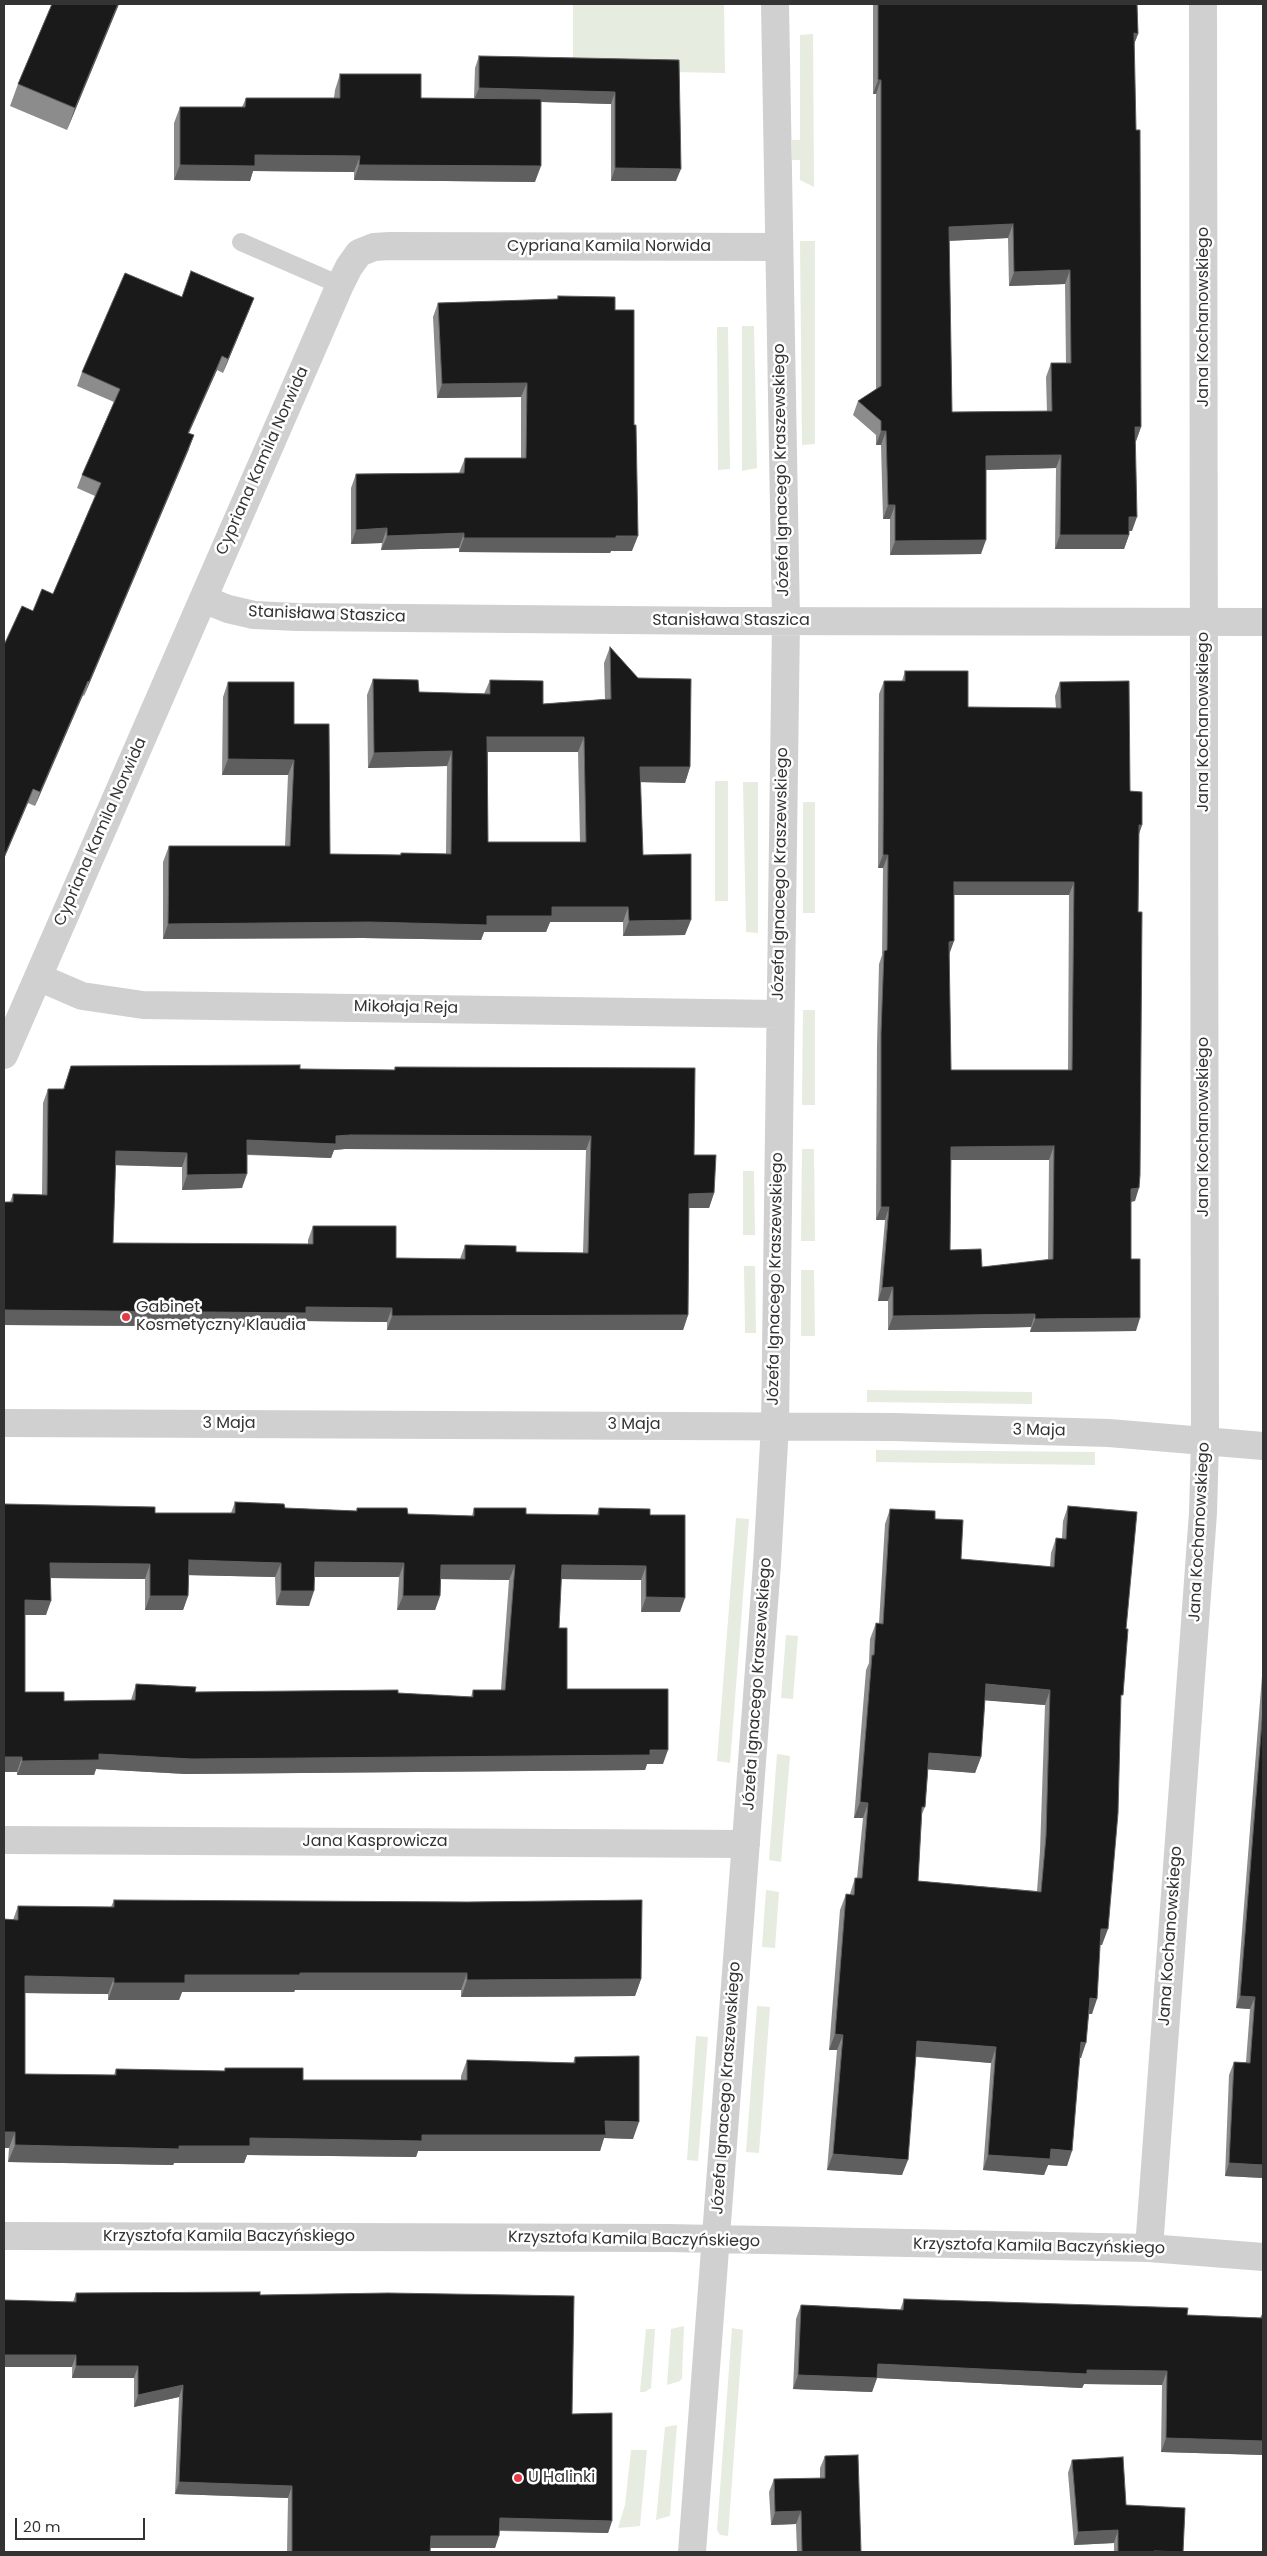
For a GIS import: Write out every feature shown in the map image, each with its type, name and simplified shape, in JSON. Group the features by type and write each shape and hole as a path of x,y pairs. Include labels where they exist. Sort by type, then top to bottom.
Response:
{"street":[{"name":"Józefa Ignacego Kraszewskiego","path":"692,2552 746,1844 775,1426 779,1014 786,621 775,4"},
{"name":"Jana Kochanowskiego","path":"1149,2248 1203,1513 1206,1441 1203,4"},
{"name":"Cypriana Kamila Norwida","path":"4,1055 340,285 359,253 374,247 778,247"},
{"name":"Stanisława Staszica","path":"202,599 228,609 254,615 297,617 1263,622"},
{"name":"Mikołaja Reja","path":"38,977 82,996 143,1005 779,1014"},
{"name":"3 Maja","path":"4,1423 775,1426 1091,1432 1263,1446"},
{"name":"Jana Kasprowicza","path":"4,1840 746,1844"},
{"name":"Krzysztofa Kamila Baczyńskiego","path":"4,2236 715,2240 1149,2248 1263,2257"}],"lane":[{"path":"241,242 340,285"}],"shaded area":[{"path":"573,4 724,4 725,73 573,70"},
{"path":"813,34 814,187 800,180 800,160 792,160 792,140 800,140 800,35"},
{"path":"800,241 815,241 815,444 802,445"},
{"path":"742,326 754,326 757,468 742,471"},
{"path":"717,327 728,327 730,469 718,470"},
{"path":"715,781 728,781 728,901 715,901"},
{"path":"743,782 758,782 758,933 746,932"},
{"path":"803,802 815,802 815,913 803,913"},
{"path":"803,1010 815,1010 815,1105 802,1105"},
{"path":"802,1149 814,1149 815,1241 801,1241"},
{"path":"743,1171 754,1171 755,1235 743,1235"},
{"path":"744,1266 755,1266 756,1333 745,1333"},
{"path":"801,1270 814,1270 815,1336 801,1336"},
{"path":"867,1390 1032,1392 1032,1404 867,1402"},
{"path":"876,1450 1095,1452 1095,1465 876,1462"},
{"path":"736,1518 749,1519 730,1763 717,1761"},
{"path":"786,1635 798,1636 793,1699 781,1698"},
{"path":"777,1754 790,1756 781,1862 769,1860"},
{"path":"766,1890 779,1892 775,1948 762,1947"},
{"path":"757,2006 770,2007 759,2153 746,2152"},
{"path":"696,2036 708,2037 698,2161 687,2160"},
{"path":"684,2326 682,2378 680,2381 667,2385 671,2329"},
{"path":"732,2328 743,2330 728,2536 720,2535 717,2530"},
{"path":"646,2329 655,2329 651,2388 645,2392 640,2392"},
{"path":"677,2425 670,2516 656,2520 665,2427"},
{"path":"631,2450 647,2450 640,2526 618,2528 625,2505"}],"building":[{"path":"52,4 118,4 75,108 18,84"},
{"path":"878,4 1137,4 1138,34 1134,33 1136,130 1140,130 1141,427 1135,427 1137,517 1129,517 1129,535 1060,535 1061,455 986,456 986,540 895,541 895,505 888,505 886,431 881,431 881,421 858,401 881,386 881,80 878,80","holes":["1013,224 1014,272 1070,270 1071,363 1051,363 1052,411 952,412 949,227"]},
{"path":"479,56 679,60 681,169 615,168 615,92 479,88"},
{"path":"340,74 421,74 421,98 541,99 541,166 359,165 360,156 255,155 255,166 180,165 180,107 245,107 246,98 340,98"},
{"path":"191,271 254,298 228,359 222,356 188,433 194,435 40,792 33,789 4,857 4,645 22,606 33,611 42,589 53,594 101,483 82,475 120,389 82,372 125,273 182,297"},
{"path":"558,296 615,297 615,310 634,310 634,425 636,425 638,536 616,536 616,538 464,538 464,533 387,536 387,528 356,530 356,474 464,473 465,458 526,458 527,383 442,384 438,303 558,299"},
{"path":"610,647 638,678 691,679 690,767 640,767 643,855 691,854 691,920 629,921 628,907 552,907 552,916 487,916 487,925 369,922 168,924 169,846 290,846 294,760 228,759 228,682 294,682 294,724 329,724 330,854 451,854 452,751 374,753 373,679 418,680 419,692 490,694 490,680 543,681 543,704 611,699","holes":["487,737 584,737 586,842 488,842"]},
{"path":"905,671 968,671 968,707 1061,708 1060,682 1129,681 1130,791 1142,792 1142,825 1139,825 1138,912 1142,912 1140,1175 1139,1188 1131,1189 1131,1259 1140,1259 1140,1318 1035,1319 1035,1314 893,1316 893,1287 882,1288 889,1207 881,1207 881,1033 884,951 887,950 888,855 883,855 884,681 905,681","holes":["954,882 1074,882 1072,1070 951,1070 949,942 954,941","1054,1146 1053,1259 982,1267 981,1249 950,1250 951,1147"]},
{"path":"300,1065 300,1069 395,1070 395,1067 695,1068 694,1155 716,1155 714,1193 689,1194 688,1315 392,1316 392,1308 306,1307 306,1313 4,1310 4,1202 13,1202 13,1194 47,1195 48,1089 64,1089 71,1066","holes":["351,1135 591,1136 588,1253 516,1252 516,1246 465,1245 465,1259 396,1258 396,1226 313,1226 313,1244 113,1243 116,1151 187,1153 187,1175 247,1174 247,1140 336,1144 336,1136"]},
{"path":"235,1502 284,1504 285,1508 357,1511 357,1508 407,1508 408,1514 474,1516 474,1508 526,1508 526,1514 599,1515 599,1508 650,1509 650,1515 685,1515 685,1598 646,1597 646,1566 562,1565 559,1628 567,1628 567,1689 668,1689 668,1750 650,1750 650,1755 192,1759 99,1754 99,1760 22,1761 22,1757 4,1757 4,1504 155,1507 155,1513 235,1513","holes":["189,1560 281,1563 281,1591 314,1591 315,1562 404,1563 403,1596 440,1596 441,1565 515,1565 505,1690 473,1690 473,1697 398,1693 398,1690 195,1692 196,1687 136,1684 135,1700 64,1701 64,1692 25,1692 25,1600 51,1601 50,1563 150,1564 150,1596 188,1596"]},
{"path":"1068,1506 1137,1512 1126,1629 1128,1629 1123,1695 1121,1695 1118,1813 1108,1929 1101,1929 1097,1999 1090,1998 1086,2043 1081,2042 1072,2151 1051,2149 1050,2159 988,2155 996,2047 917,2041 908,2160 833,2154 843,2035 835,2034 846,1894 854,1895 855,1878 862,1878 868,1803 860,1802 876,1623 883,1624 890,1509 935,1511 935,1519 963,1520 961,1559 1054,1567 1056,1538 1066,1539","holes":["986,1684 1050,1690 1046,1836 1041,1892 918,1881 922,1807 925,1807 929,1753 981,1757"]},
{"path":"1263,1708 1263,2165 1229,2163 1234,2062 1250,2063 1255,1997 1240,1996"},
{"path":"114,1900 468,1902 642,1900 641,1979 467,1980 467,1973 300,1973 300,1975 185,1975 185,1983 114,1983 114,1978 25,1976 25,2074 116,2075 116,2069 225,2071 225,2068 303,2068 303,2080 467,2080 467,2060 575,2063 575,2057 639,2056 639,2122 605,2121 606,2135 422,2135 422,2141 250,2138 250,2146 179,2146 179,2149 15,2145 15,2132 4,2132 4,1919 18,1920 18,1906 114,1907"},
{"path":"260,2292 260,2295 388,2293 574,2296 572,2414 612,2413 612,2521 500,2518 499,2536 431,2536 430,2552 292,2552 292,2486 179,2482 183,2385 138,2395 138,2366 76,2366 76,2355 4,2355 4,2300 76,2302 76,2293"},
{"path":"904,2299 1188,2308 1187,2315 1262,2318 1263,2312 1263,2441 1166,2438 1167,2371 1087,2370 1087,2374 878,2364 877,2378 798,2375 801,2305 903,2310"},
{"path":"858,2455 861,2552 802,2552 801,2511 775,2512 774,2479 825,2478 825,2456"},
{"path":"1123,2457 1126,2505 1185,2508 1183,2552 1118,2552 1118,2530 1078,2532 1072,2460"}],"place":[{"name":"Gabinet Kosmetyczny Klaudia","path":"126,1317"},
{"name":"U Halinki","path":"518,2478"}]}
